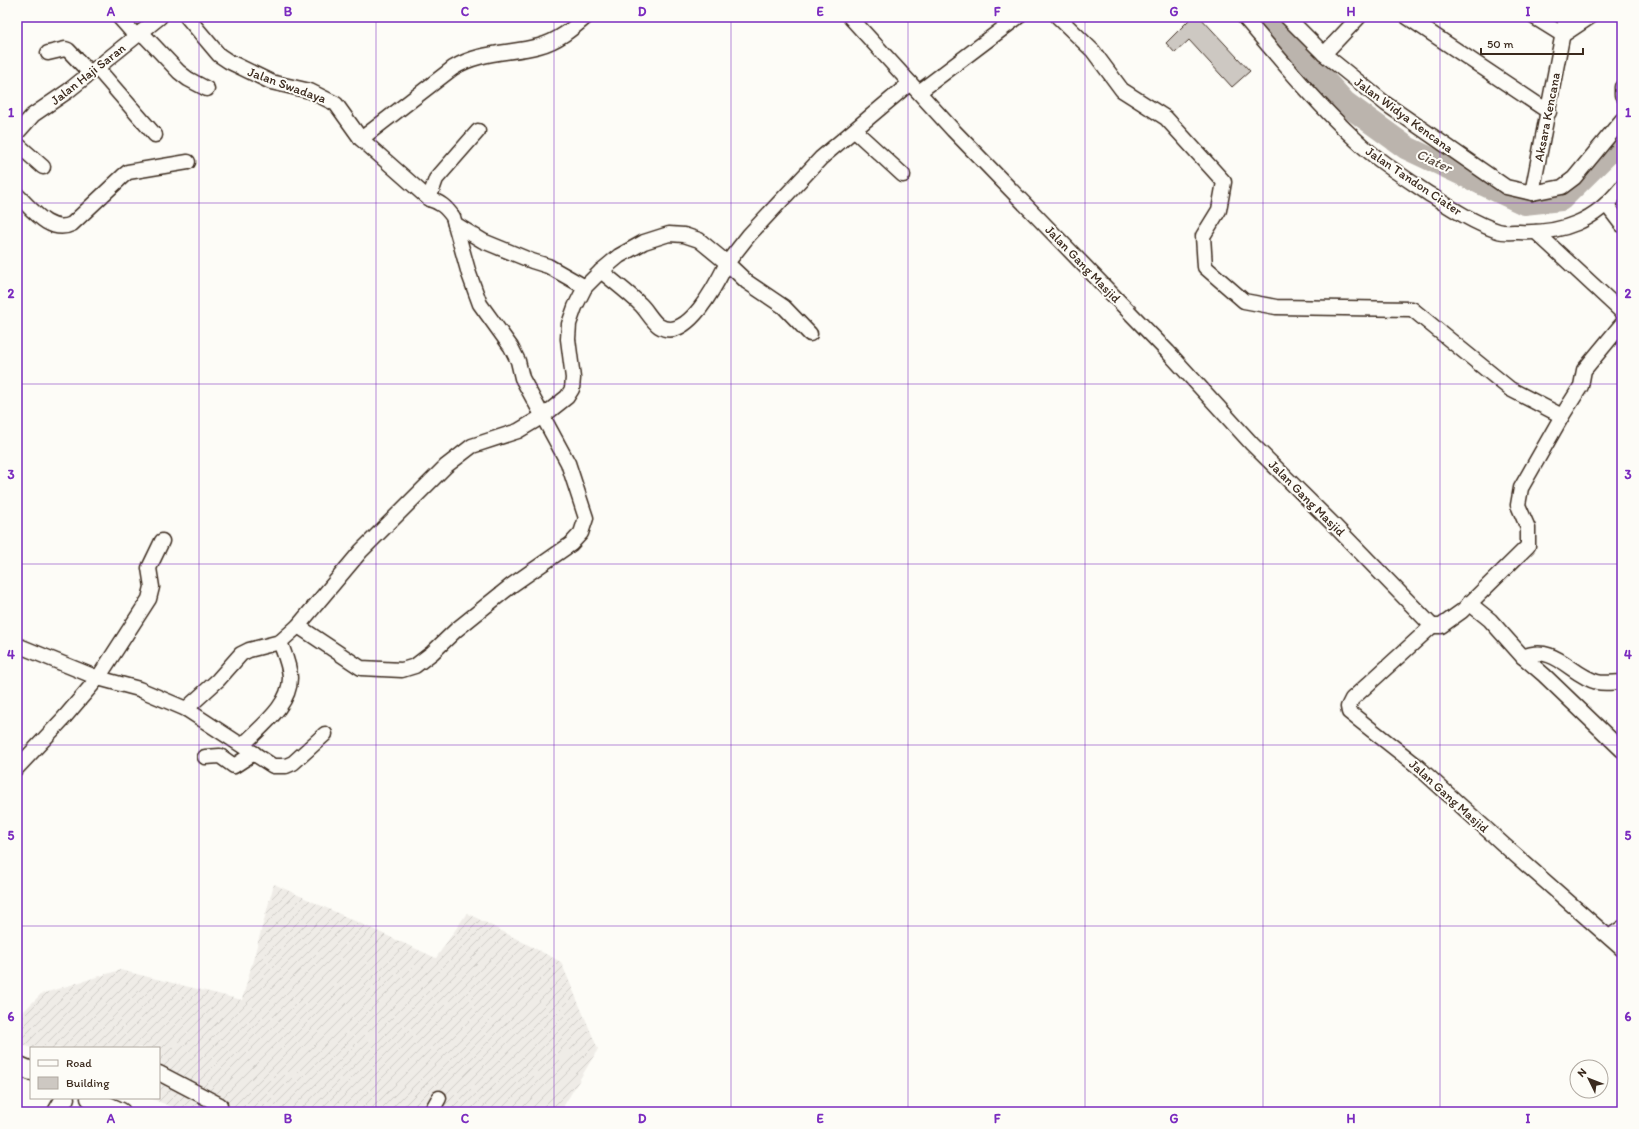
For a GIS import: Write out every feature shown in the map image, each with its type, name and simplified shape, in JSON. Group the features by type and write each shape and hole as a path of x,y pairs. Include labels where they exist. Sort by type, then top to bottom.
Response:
{"main road":[{"path":"17,1064 30,1070"},
{"path":"57,1112 64,1099"},
{"path":"92,1099 121,1112"}],"street":[{"path":"119,17 188,80 207,89"},
{"name":"Jalan Haji Saran","path":"17,132 33,115 93,71 160,17"},
{"name":"Jalan Swadaya","path":"187,17 220,55 228,61 271,82 310,91 336,104 361,139 433,200 448,209 455,224"},
{"path":"361,139 453,68 467,59 540,46 555,40 586,17"},
{"name":"Jalan Gang Masjid","path":"850,17 953,130 1168,352 1252,444 1333,524 1432,626 1352,699 1348,707 1349,712 1416,765 1622,949"},
{"path":"601,271 641,305 658,326 666,329 677,327 700,309 707,300 727,263 749,235 821,158 915,87 1018,17"},
{"path":"1058,17 1093,51 1122,90 1166,118 1224,182 1219,210 1203,236 1205,267 1244,301 1276,307 1412,309 1510,389 1562,416"},
{"name":"Jalan Tandon Ciater","path":"1244,17 1286,67 1356,141 1400,174 1450,208 1500,232 1536,232 1573,226 1584,221 1606,204 1622,187"},
{"name":"Jalan Widya Kencana","path":"1287,17 1324,54 1386,104 1506,187 1532,193 1557,189 1568,183 1622,120"},
{"path":"1324,54 1359,17"},
{"path":"1407,17 1549,112"},
{"path":"1534,17 1563,35 1590,17"},
{"name":"Aksara Kencana","path":"1532,193 1549,112 1566,17"},
{"path":"48,53 65,48 68,50 93,71 155,135"},
{"path":"1622,87 1622,95"},
{"path":"433,200 436,179 478,131"},
{"path":"855,131 903,175"},
{"path":"17,144 43,167"},
{"path":"17,195 31,209 52,225 66,227 72,224 128,172 188,162"},
{"path":"1606,204 1621,221"},
{"path":"455,224 483,241 548,266 585,287"},
{"path":"298,626 361,668 402,670 415,666 432,653 456,630 512,585 571,544 581,533 586,518 568,463 522,378 511,347 480,304 469,274 455,224"},
{"path":"1536,232 1622,312"},
{"path":"186,709 218,680 241,654 249,650 280,642 298,626 361,551 446,466 472,446 518,431 557,406 572,389 573,378 568,339 569,324 575,307 585,287 619,256 644,242 669,234 684,235 699,240 747,282 784,307 810,334"},
{"path":"1432,626 1441,626 1462,611 1528,546 1528,528 1518,505 1521,488 1581,386 1584,370 1622,324"},
{"path":"17,768 63,719 98,678 149,598 152,587 149,568 162,542"},
{"path":"1469,603 1490,620 1523,658 1622,750"},
{"path":"204,757 220,756 234,766 284,701 289,688 289,672 280,642"},
{"path":"17,645 98,678 139,688 186,709 273,766 286,766 293,763 325,734"},
{"path":"1523,658 1534,654 1548,655 1566,663 1589,679 1603,683 1622,682"},
{"path":"1609,937 1622,928"},
{"path":"160,1074 220,1106 215,1112"},
{"path":"431,1112 439,1098"}],"shaded area":[{"path":"274,884 436,958 467,913 561,962 598,1049 560,1112 184,1112 152,1099 160,1099 160,1047 30,1048 17,1042 17,1018 41,994 120,970 242,1000"}],"building":[{"path":"1192,17 1200,17 1250,71 1232,87 1189,40 1175,53 1166,43"}],"waterway":[{"name":"Ciater","path":"1266,17 1345,103 1407,148 1524,203 1561,199 1622,139"}]}
